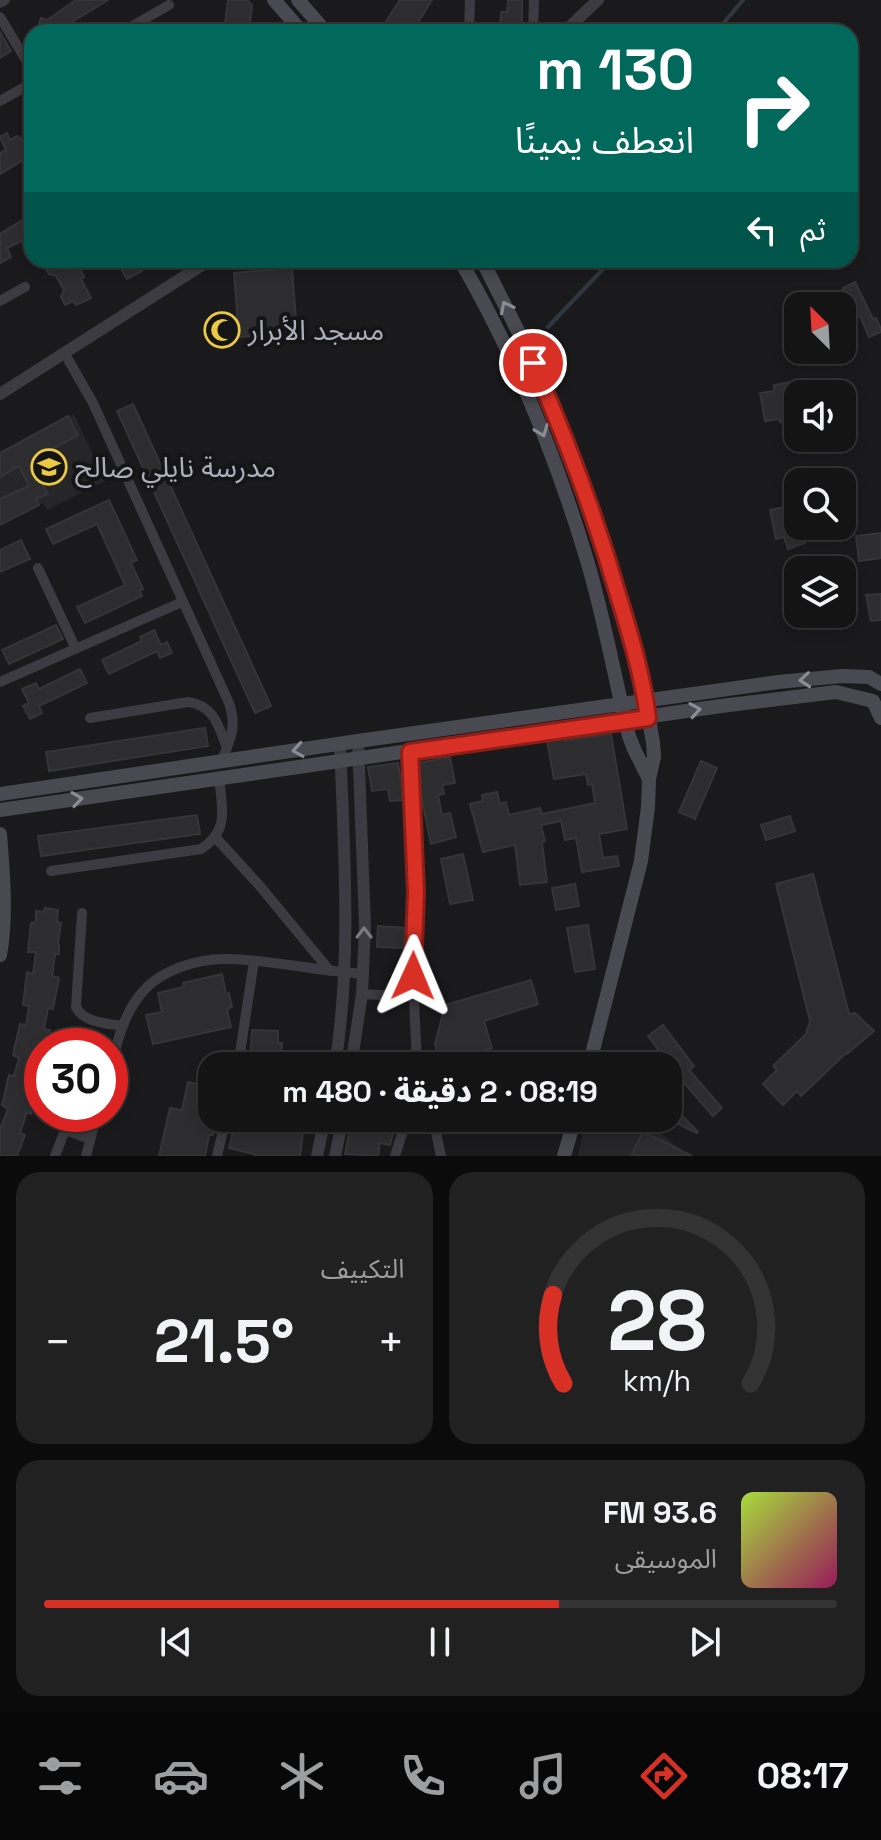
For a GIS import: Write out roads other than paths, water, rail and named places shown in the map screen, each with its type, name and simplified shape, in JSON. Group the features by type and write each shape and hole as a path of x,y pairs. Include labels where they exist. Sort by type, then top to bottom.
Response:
{"main road":[{"path":"274,0 295,24"},
{"path":"298,0 319,24"},
{"path":"464,268 505,346 563,486 606,631 625,721 649,779"},
{"path":"486,268 553,409 611,568 646,701 654,757 637,882 593,1052"},
{"path":"0,794 224,755 358,741 778,682 842,676 869,677 881,684"},
{"path":"0,810 836,692 873,701 881,718"},
{"path":"0,834 4,894 0,955"},
{"path":"564,1156 571,1132"}],"street":[{"path":"0,3 5,0"},
{"path":"469,24 470,0"},
{"path":"533,24 534,0"},
{"path":"572,24 598,0"},
{"path":"136,24 169,5"},
{"path":"0,17 24,57"},
{"path":"0,101 24,88"},
{"path":"0,394 198,268"},
{"path":"0,301 25,287"},
{"path":"65,354 93,403 232,711 234,721 224,755"},
{"path":"38,568 76,649"},
{"path":"0,682 182,602"},
{"path":"90,718 196,703 210,710 215,717 224,755"},
{"path":"353,1052 364,974 365,926 358,741"},
{"path":"337,1052 345,973 340,743"},
{"path":"410,752 416,892 416,1052"},
{"path":"51,871 201,849 216,838 223,820 219,778"},
{"path":"216,838 330,971"},
{"path":"82,913 76,1007 89,1019 122,1026 140,994 152,983 197,962 227,959 364,974"},
{"path":"240,1052 254,961"},
{"path":"362,994 414,997"},
{"path":"55,1156 64,1132"},
{"path":"71,1132 90,1139"},
{"path":"86,1156 92,1132"},
{"path":"217,1156 223,1132"},
{"path":"317,1156 322,1132"},
{"path":"335,1156 340,1132"},
{"path":"395,1156 403,1132"},
{"path":"436,1132 441,1156"}],"waterway":[{"path":"723,24 743,0"},
{"path":"548,327 604,268"}],"place":[{"name":"مسجد الأبرار","path":"222,330"},
{"name":"مدرسة نايلي صالح","path":"49,467"}]}
